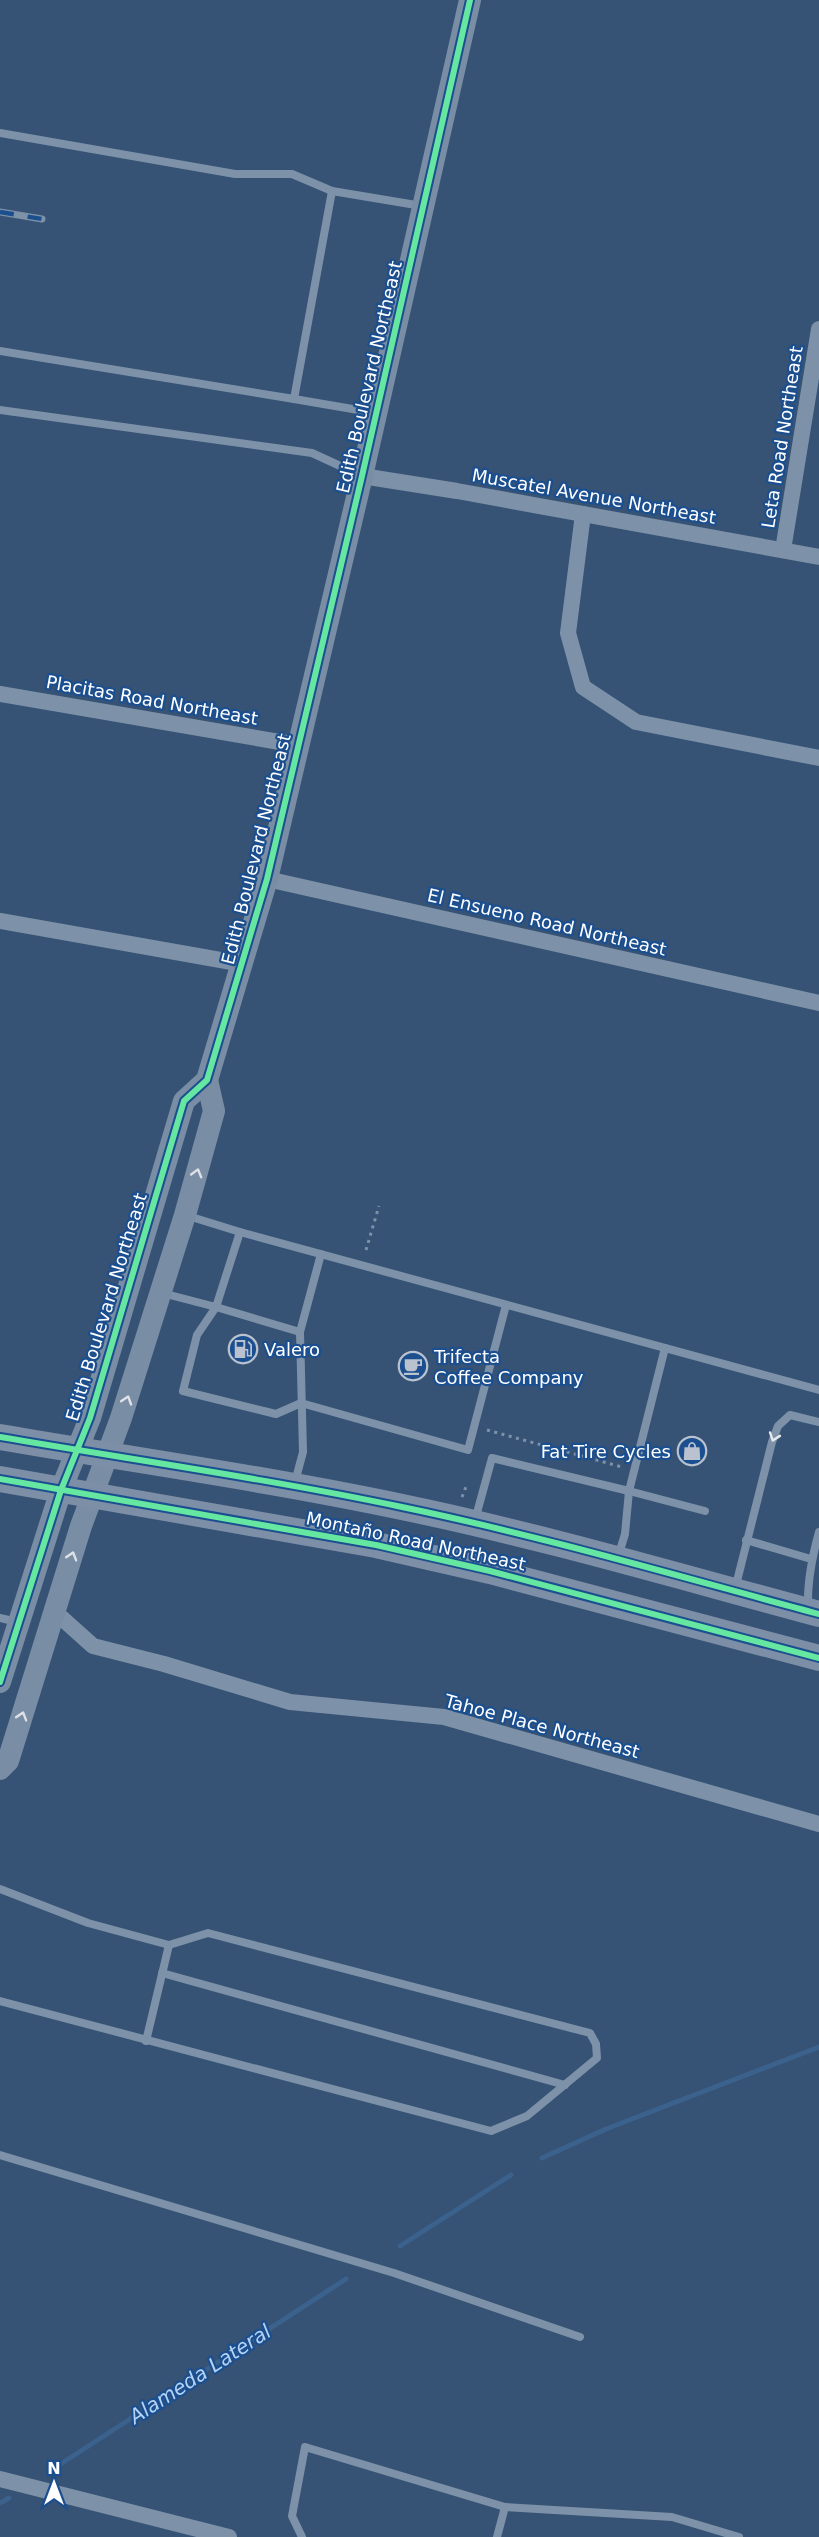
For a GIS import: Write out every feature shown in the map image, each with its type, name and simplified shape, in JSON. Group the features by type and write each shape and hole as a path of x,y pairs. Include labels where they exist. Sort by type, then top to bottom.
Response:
{"main road":[{"name":"Montaño Road Northeast","path":"0,1437 294,1486 475,1523 814,1613"},
{"name":"Montaño Road Northeast","path":"0,1479 376,1545 500,1574 819,1658"}],"street":[{"name":"Edith Boulevard Northeast","path":"0,1769 8,1761 91,1495 122,1418 162,1293 214,1112 207,1080 267,879 362,476 470,0"},
{"name":"Leta Road Northeast","path":"783,550 819,329"},
{"name":"Muscatel Avenue Northeast","path":"362,476 819,557"},
{"path":"583,514 568,633 583,687 636,722 819,758"},
{"name":"Placitas Road Northeast","path":"0,694 297,745"},
{"name":"El Ensueno Road Northeast","path":"267,879 819,1003"},
{"path":"0,921 243,964"},
{"name":"Edith Boulevard Northeast","path":"0,1680 10,1621 90,1418 184,1101 207,1080"},
{"name":"Tahoe Place Northeast","path":"54,1611 93,1646 164,1664 290,1702 444,1718 819,1824"},
{"path":"0,2479 229,2537"}],"lane":[{"path":"0,133 235,174 292,174 332,191 423,207"},
{"path":"294,399 332,191"},
{"path":"0,351 376,413"},
{"path":"0,410 312,453 362,476"},
{"path":"185,1215 819,1390"},
{"path":"240,1232 216,1307 197,1335 183,1391 276,1414 301,1403 468,1450 506,1305"},
{"path":"294,1486 303,1452 301,1403 303,1364 300,1332 321,1254"},
{"path":"162,1293 300,1332"},
{"path":"617,1560 625,1534 629,1491 665,1348"},
{"path":"734,1592 778,1426 790,1415 819,1422"},
{"path":"475,1523 492,1458 705,1511"},
{"path":"814,1613 807,1589 811,1559 819,1532"},
{"path":"746,1540 811,1559"},
{"path":"0,1889 88,1923 169,1945 208,1933 590,2033 596,2044 597,2058 527,2116 491,2130 0,2001"},
{"path":"146,2041 169,1945"},
{"path":"162,1973 565,2085"},
{"path":"0,2155 394,2272 580,2337"},
{"path":"302,2537 292,2516 305,2447 505,2507 672,2517 739,2537"},
{"path":"497,2537 505,2507"}],"path":[{"path":"366,1250 379,1206"},
{"path":"483,1428 622,1467"},
{"path":"462,1497 467,1484"}],"waterway":[{"path":"542,2158 606,2129 819,2047"},
{"path":"400,2246 511,2175"},
{"name":"Alameda Lateral","path":"53,2469 346,2279"},
{"path":"0,2503 9,2498"}],"railway":[{"path":"0,212 42,219"}],"cycle path":[{"path":"0,1682 61,1490 90,1418 184,1101 207,1080 267,879 362,476 470,0"},
{"path":"0,1437 252,1479 454,1518 819,1614"},
{"path":"0,1479 376,1545 490,1571 819,1658"}],"place":[{"name":"Valero","path":"243,1349"},
{"name":"Trifecta Coffee Company","path":"413,1366"},
{"name":"Fat Tire Cycles","path":"692,1451"}]}
